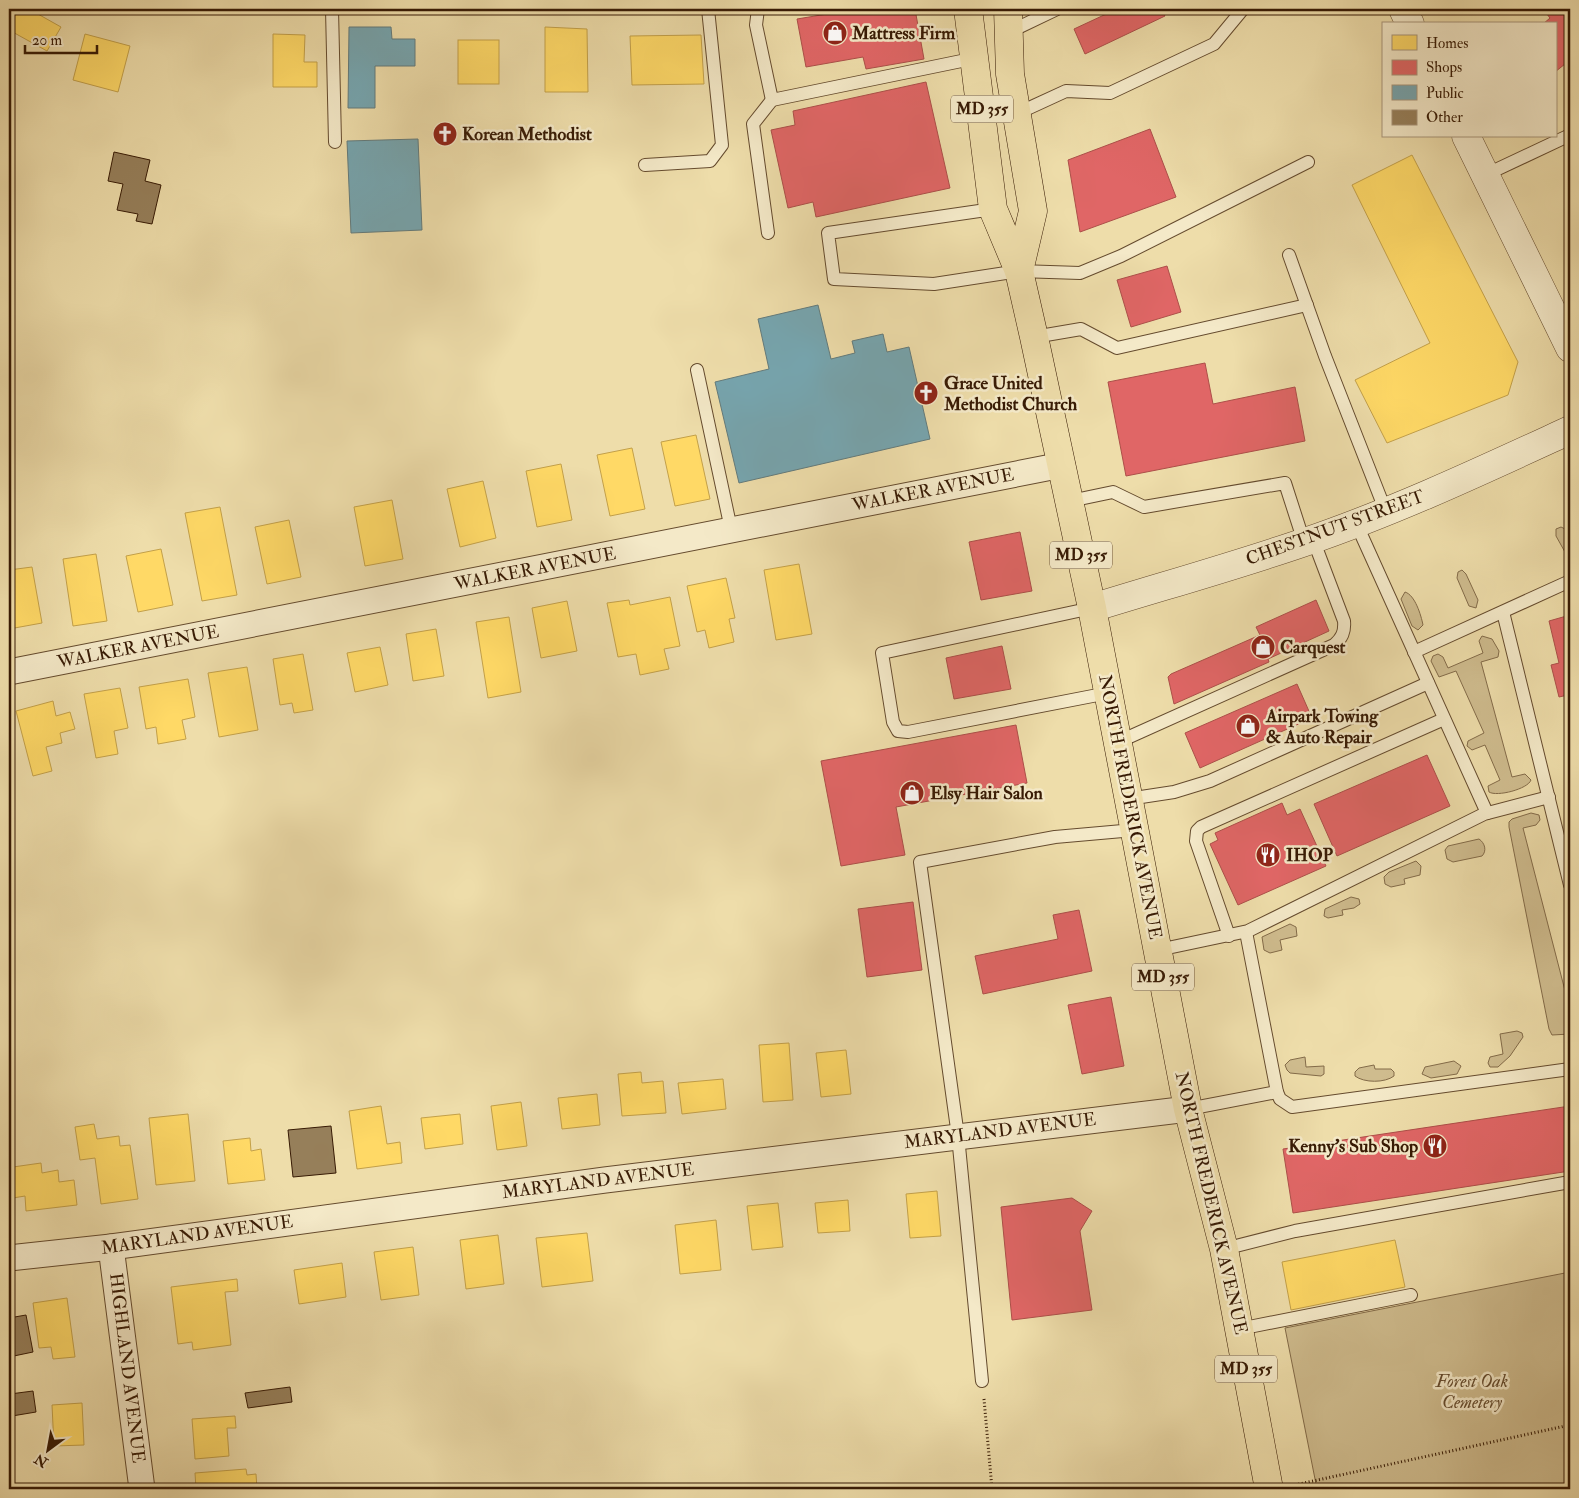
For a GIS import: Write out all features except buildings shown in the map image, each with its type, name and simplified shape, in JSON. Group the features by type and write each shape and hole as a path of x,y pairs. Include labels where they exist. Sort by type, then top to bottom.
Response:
{"main road":[{"name":"NORTH FREDERICK AVENUE","path":"968,9 976,58 993,209 1019,271 1034,337 1092,608 1188,1109 1224,1249 1239,1329 1277,1488"},
{"name":"NORTH FREDERICK AVENUE","path":"1008,20 1010,74 1033,211 1019,271"}],"street":[{"path":"1403,9 1409,22"},
{"path":"1467,138 1570,348"},
{"name":"CHESTNUT STREET","path":"1092,608 1309,541 1436,492 1570,430"},
{"name":"WALKER AVENUE","path":"9,672 1062,465"},
{"name":"MARYLAND AVENUE","path":"9,1258 111,1247 596,1181 1188,1109"},
{"name":"HIGHLAND AVENUE","path":"111,1247 142,1489"}],"lane":[{"path":"332,9 335,142"},
{"path":"645,165 710,161 722,145 708,9"},
{"path":"758,9 756,25 772,100"},
{"path":"1008,20 1057,9"},
{"path":"1016,114 1066,91 1110,92 1214,44 1243,9"},
{"path":"768,232 752,124 772,100 976,58"},
{"path":"1485,175 1570,135"},
{"path":"993,209 828,233 834,279 934,284 1019,271 1080,273 1121,256 1308,162"},
{"path":"1289,255 1386,512"},
{"path":"1034,337 1081,329 1117,348 1307,305"},
{"path":"697,370 731,529"},
{"path":"1070,501 1113,492 1144,507 1285,483 1344,621 1345,628 1339,641 1334,645 1118,742"},
{"path":"1356,523 1487,813"},
{"path":"1414,652 1570,581"},
{"path":"1092,608 882,653 893,722 898,731 908,732 1108,693"},
{"path":"1503,612 1570,885"},
{"path":"1128,799 1174,792 1210,781 1428,683"},
{"path":"1229,936 1196,842 1197,831 1201,827 1444,719"},
{"path":"1158,950 1246,932 1487,813 1549,797"},
{"path":"982,1381 958,1136 920,862 1055,837 1134,830"},
{"path":"1246,932 1277,1092 1286,1104 1299,1108 1570,1069"},
{"path":"1188,1109 1277,1092"},
{"path":"1224,1249 1295,1231 1570,1182"},
{"path":"1239,1329 1410,1295"}],"path":[{"path":"982,1381 992,1489"},
{"path":"1277,1488 1570,1425"}],"green space":[{"path":"1561,527 1565,529 1570,537 1570,561 1556,536 1556,529"},
{"path":"1462,570 1466,574 1478,600 1476,608 1469,606 1457,578 1458,572"},
{"path":"1405,592 1415,601 1419,611 1423,625 1418,630 1412,626 1401,599"},
{"path":"1482,636 1492,639 1499,651 1498,657 1481,662 1512,777 1525,774 1531,780 1519,789 1499,794 1489,792 1488,786 1500,780 1485,745 1472,750 1467,746 1468,741 1484,733 1456,671 1439,677 1431,661 1433,656 1438,654 1443,657 1448,668 1483,653 1479,641"},
{"path":"1531,813 1539,815 1540,820 1536,825 1523,828 1570,1010 1570,1034 1552,1035 1549,1029 1509,827 1509,822 1512,819"},
{"path":"1479,839 1485,847 1482,856 1453,862 1447,859 1445,850 1448,846"},
{"path":"1416,861 1421,866 1420,875 1404,879 1405,884 1391,887 1385,884 1384,877 1389,872"},
{"path":"1351,897 1359,899 1360,904 1354,908 1342,910 1343,915 1328,918 1324,916 1325,909"},
{"path":"1290,924 1296,927 1297,936 1280,940 1282,950 1270,953 1264,950 1262,937"},
{"path":"1517,1031 1522,1033 1523,1037 1510,1056 1498,1067 1490,1067 1488,1063 1490,1057 1503,1054 1500,1034"},
{"path":"1305,1057 1306,1067 1324,1066 1324,1074 1321,1076 1290,1073 1287,1070 1285,1065 1290,1060"},
{"path":"1454,1061 1461,1066 1457,1074 1431,1078 1422,1074 1425,1067"},
{"path":"1374,1065 1375,1069 1391,1069 1394,1072 1394,1076 1385,1080 1374,1081 1364,1080 1355,1076 1355,1072 1359,1068"},
{"name":"Forest Oak Cemetery","path":"1570,1272 1570,1489 1317,1489 1285,1328"}],"place":[{"name":"Mattress Firm","path":"835,33"},
{"name":"Korean Methodist","path":"445,134"},
{"name":"Grace United Methodist Church","path":"926,393"},
{"name":"Carquest","path":"1263,647"},
{"name":"Airpark Towing & Auto Repair","path":"1248,726"},
{"name":"Elsy Hair Salon","path":"912,793"},
{"name":"IHOP","path":"1268,855"},
{"name":"Kenny's Sub Shop","path":"1435,1146"}]}
